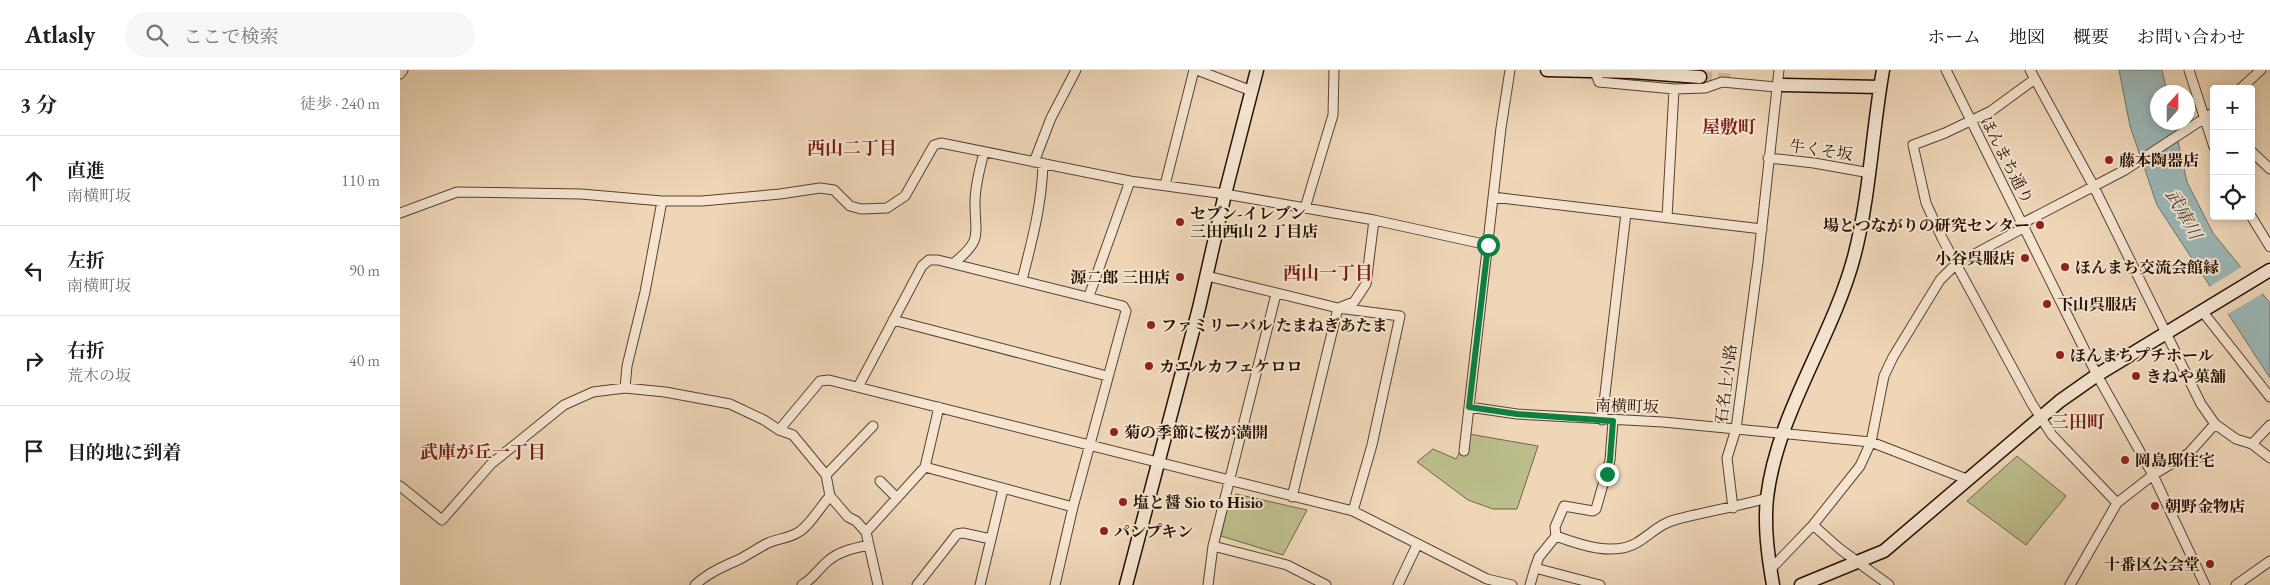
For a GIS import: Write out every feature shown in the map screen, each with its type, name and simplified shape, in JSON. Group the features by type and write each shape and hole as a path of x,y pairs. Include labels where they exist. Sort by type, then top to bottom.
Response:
{"street":[{"path":"400,74 403,70"},
{"path":"1022,280 1039,213 1042,192 1038,162 1051,118 1076,70"},
{"path":"1165,185 1196,70 1252,91"},
{"path":"1126,585 1160,463 1257,70"},
{"path":"1305,208 1333,115 1334,70"},
{"path":"1464,451 1493,198 1510,70"},
{"path":"1547,70 1632,72 1700,77"},
{"name":"石名上小路","path":"1733,508 1727,466 1736,429 1758,262 1768,158 1780,86 1779,70"},
{"path":"1773,585 1766,531 1767,498 1783,433 1845,286 1861,227 1883,70"},
{"name":"ほんまち通り","path":"1946,70 2097,375 2153,475 2205,585"},
{"path":"2030,70 2093,185 2202,404 2215,424 2236,439 2252,444 2270,458"},
{"path":"2188,70 2202,119 2210,138"},
{"path":"2244,85 2261,70"},
{"path":"1595,72 1599,82 1674,89 1705,88 1722,82 1780,86 1880,87"},
{"path":"2035,80 1991,111 1945,133 1913,145 1926,203 1956,264 2040,418 2052,435 2117,504"},
{"path":"1667,218 1674,89"},
{"path":"1770,570 1813,525 1860,466 1871,442 1884,376 1940,280 1956,264 2093,185 2128,168 2210,114"},
{"path":"400,213 457,192 581,194 662,201 702,201 820,188 834,190 850,206 861,209 887,208 905,196 934,145 941,143 1130,180 1225,194 1374,220 1488,245"},
{"path":"954,264 969,251 975,241 977,228 975,202 984,152"},
{"path":"2255,155 2270,169"},
{"name":"牛くそ坂","path":"1768,158 1814,163 1870,173"},
{"path":"1089,296 1130,180"},
{"path":"1493,198 1762,229"},
{"path":"625,388 627,366 645,292 662,201"},
{"path":"1602,420 1626,213"},
{"path":"1338,308 1354,302 1366,284 1374,220"},
{"path":"2253,220 2270,247"},
{"path":"858,387 922,266 929,260 938,260 1089,296 1123,306 1126,311 1073,507 1055,585"},
{"path":"1801,585 1884,551 2040,418 2097,375 2270,270"},
{"path":"1207,276 1338,308 1400,316 1372,445 1353,511"},
{"path":"1208,585 1214,546 1276,294"},
{"path":"1292,497 1338,308"},
{"path":"2204,309 2270,397"},
{"path":"893,320 1107,376"},
{"path":"779,430 820,381 829,380 1353,511 1486,582 1512,585"},
{"path":"400,486 442,520 491,464 564,405 594,392 625,388 665,392 730,404 764,420 779,430 793,435 826,475 830,496 848,517 856,521 866,532 878,585"},
{"path":"866,532 925,466 939,407"},
{"name":"南横町坂","path":"1469,407 1517,414 1613,421 1663,422 1871,442 1969,480"},
{"path":"1530,585 1539,557 1556,536 1555,527 1564,506 1596,510 1610,460 1613,421"},
{"path":"2070,585 2117,504 2153,475 2189,453 2215,424"},
{"path":"826,475 873,426"},
{"path":"2252,444 2270,426"},
{"path":"925,466 1073,507"},
{"path":"880,481 897,498"},
{"path":"980,585 1003,489"},
{"path":"695,585 728,562 738,560 767,543 786,536 795,535 802,530 830,496"},
{"path":"1556,536 1577,544 1612,549 1637,543 1654,530 1675,519 1733,508 1767,498"},
{"path":"1813,525 1857,562 1889,585"},
{"path":"918,585 957,534 962,533 991,539"},
{"path":"802,585 813,579 828,560 844,551 869,545"},
{"path":"1398,585 1417,545"},
{"path":"1214,546 1287,565 1326,585"},
{"path":"2236,585 2270,561"},
{"path":"1535,568 1600,585"}],"green space":[{"path":"1469,434 1538,446 1517,509 1493,509 1468,500 1417,462 1433,449 1456,459"},
{"path":"2017,456 2066,496 2026,545 1967,501"},
{"path":"1236,494 1307,510 1283,555 1221,536 1229,499 1233,500"}],"water":[{"name":"武庫川","path":"2119,70 2162,70 2165,85 2150,85 2150,130 2176,130 2187,182 2213,233 2270,303 2270,378 2157,205 2130,126"}],"pier":[{"path":"2243,266 2265,292 2226,315 2208,288"}],"tunnel":[{"path":"1700,77 1735,80"}],"place":[{"name":"藤本陶器店","path":"2109,160"},
{"name":"セブン-イレブン 三田西山２丁目店","path":"1180,222"},
{"name":"場とつながりの研究センター","path":"2040,225"},
{"name":"小谷呉服店","path":"2025,258"},
{"name":"ほんまち交流会館縁","path":"2065,267"},
{"name":"源二郎 三田店","path":"1180,277"},
{"name":"下山呉服店","path":"2047,304"},
{"name":"ファミリーバル たまねぎあたま","path":"1151,325"},
{"name":"ほんまちプチホール","path":"2060,355"},
{"name":"カエルカフェケロロ","path":"1149,366"},
{"name":"きねや菓舗","path":"2136,376"},
{"name":"菊の季節に桜が満開","path":"1114,432"},
{"name":"岡島邸住宅","path":"2125,460"},
{"name":"塩と醤 Sio to Hisio","path":"1123,502"},
{"name":"朝野金物店","path":"2155,506"},
{"name":"パンプキン","path":"1104,531"},
{"name":"十番区公会堂","path":"2210,564"}],"district":[{"name":"屋敷町","path":"1729,126"},
{"name":"西山二丁目","path":"852,147"},
{"name":"西山一丁目","path":"1328,272"},
{"name":"三田町","path":"2078,421"},
{"name":"武庫が丘一丁目","path":"483,451"}],"route":[{"path":"1488,245 1469,407 1517,414 1613,421 1607,474"}]}
